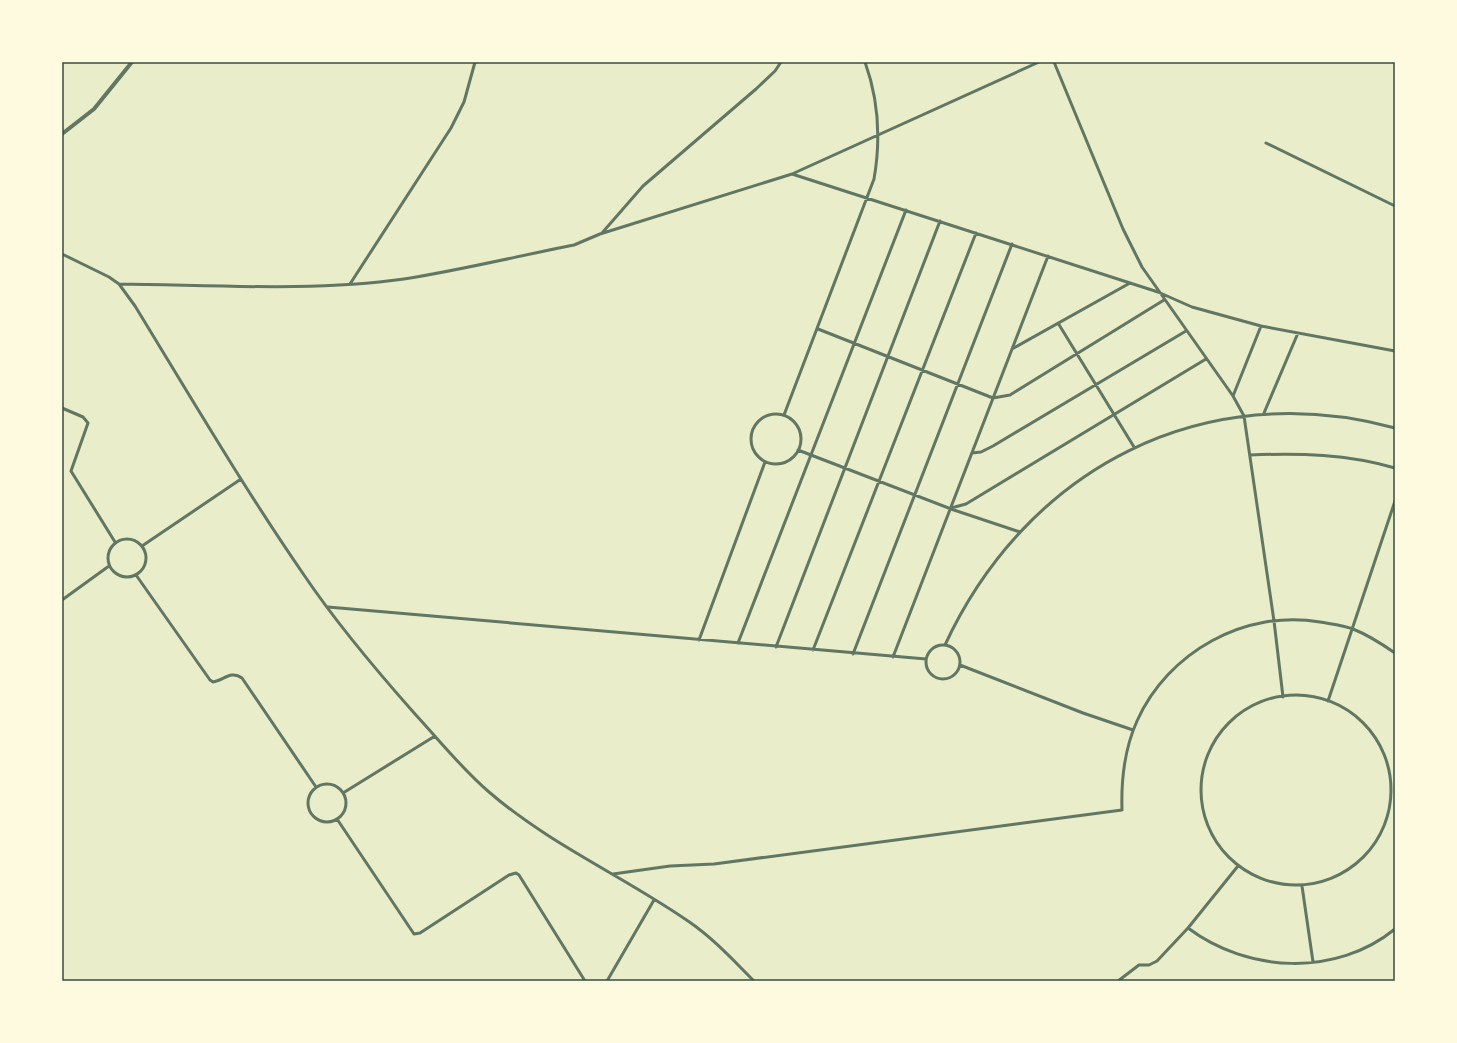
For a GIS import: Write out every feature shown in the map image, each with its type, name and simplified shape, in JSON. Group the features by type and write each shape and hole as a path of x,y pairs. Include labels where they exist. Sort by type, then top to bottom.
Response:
{"street":[{"path":"62,134 94,109 132,62"}],"lane":[{"path":"350,284 451,128 464,102 475,62"},
{"path":"600,234 643,186 756,89 775,71 780,62"},
{"path":"784,415 874,179 878,156 879,135 877,108 871,79 865,62"},
{"path":"119,284 278,286 350,284 404,279 574,245 600,234 792,174 1039,62"},
{"path":"1054,62 1123,229 1142,267 1158,292 1233,396 1244,416 1274,621 1283,696"},
{"path":"1266,143 1395,206"},
{"path":"792,174 976,232 1158,292 1192,306 1261,326 1395,351"},
{"path":"738,643 906,210"},
{"path":"776,646 940,221"},
{"path":"813,650 976,232"},
{"path":"853,654 1012,244"},
{"path":"62,254 109,276 119,284 136,306 241,479 305,577 396,693 486,790 519,817 570,850 613,874 689,922 725,952 754,981"},
{"path":"893,657 1048,256"},
{"path":"1012,349 1130,283"},
{"path":"818,329 993,398 1010,395 1164,300"},
{"path":"1058,323 1134,447"},
{"path":"1233,396 1261,326"},
{"path":"972,453 981,452 992,446 1186,331"},
{"path":"1264,413 1298,333"},
{"path":"951,509 966,504 1206,359"},
{"path":"62,408 83,417 88,423 71,471 115,542"},
{"path":"945,645 977,585 993,563 1020,532 1069,488 1091,472 1134,447 1187,428 1264,413 1335,416 1395,428"},
{"path":"769,415 784,415 795,423 798,428 801,441 798,450 792,459 785,462 779,464 765,462 759,458 752,445 753,430 756,424 769,415"},
{"path":"798,450 951,509 1020,532"},
{"path":"1250,454 1298,453 1326,455 1353,458 1395,468"},
{"path":"699,640 765,462"},
{"path":"142,546 241,479"},
{"path":"1328,701 1395,501"},
{"path":"128,538 134,540 142,546 146,559 142,570 136,575 126,577 120,576 112,571 109,566 108,556 109,550 115,542 128,538"},
{"path":"62,600 109,566"},
{"path":"136,575 210,680 213,682 218,681 232,674 237,674 242,678 316,787"},
{"path":"328,607 926,660"},
{"path":"613,874 670,866 714,864 1122,810 1123,772 1133,730 1145,705 1155,690 1174,668 1193,652 1223,635 1257,623 1312,620 1352,629 1395,653"},
{"path":"945,645 956,651 960,660 960,665 954,674 944,679 929,673 926,668 926,660 933,647 945,645"},
{"path":"960,665 1054,702 1133,730"},
{"path":"1283,696 1304,696 1328,701 1354,715 1373,735 1385,758 1389,775 1390,799 1388,812 1378,837 1370,849 1356,863 1340,874 1327,880 1302,886 1274,883 1249,873 1238,866 1219,846 1206,822 1201,796 1204,769 1214,744 1230,722 1252,706 1283,696"},
{"path":"343,793 435,736"},
{"path":"1389,775 1395,774"},
{"path":"322,784 334,785 343,793 345,798 344,810 337,819 332,821 320,821 308,808 309,796 316,787 322,784"},
{"path":"337,819 414,934 420,933 509,875 516,873 519,875 585,981"},
{"path":"1118,981 1139,965 1149,965 1157,961 1188,928 1238,866"},
{"path":"1302,886 1313,962"},
{"path":"607,981 654,900"},
{"path":"1188,928 1212,944 1247,958 1284,964 1313,962 1340,957 1358,951 1395,929"}]}
